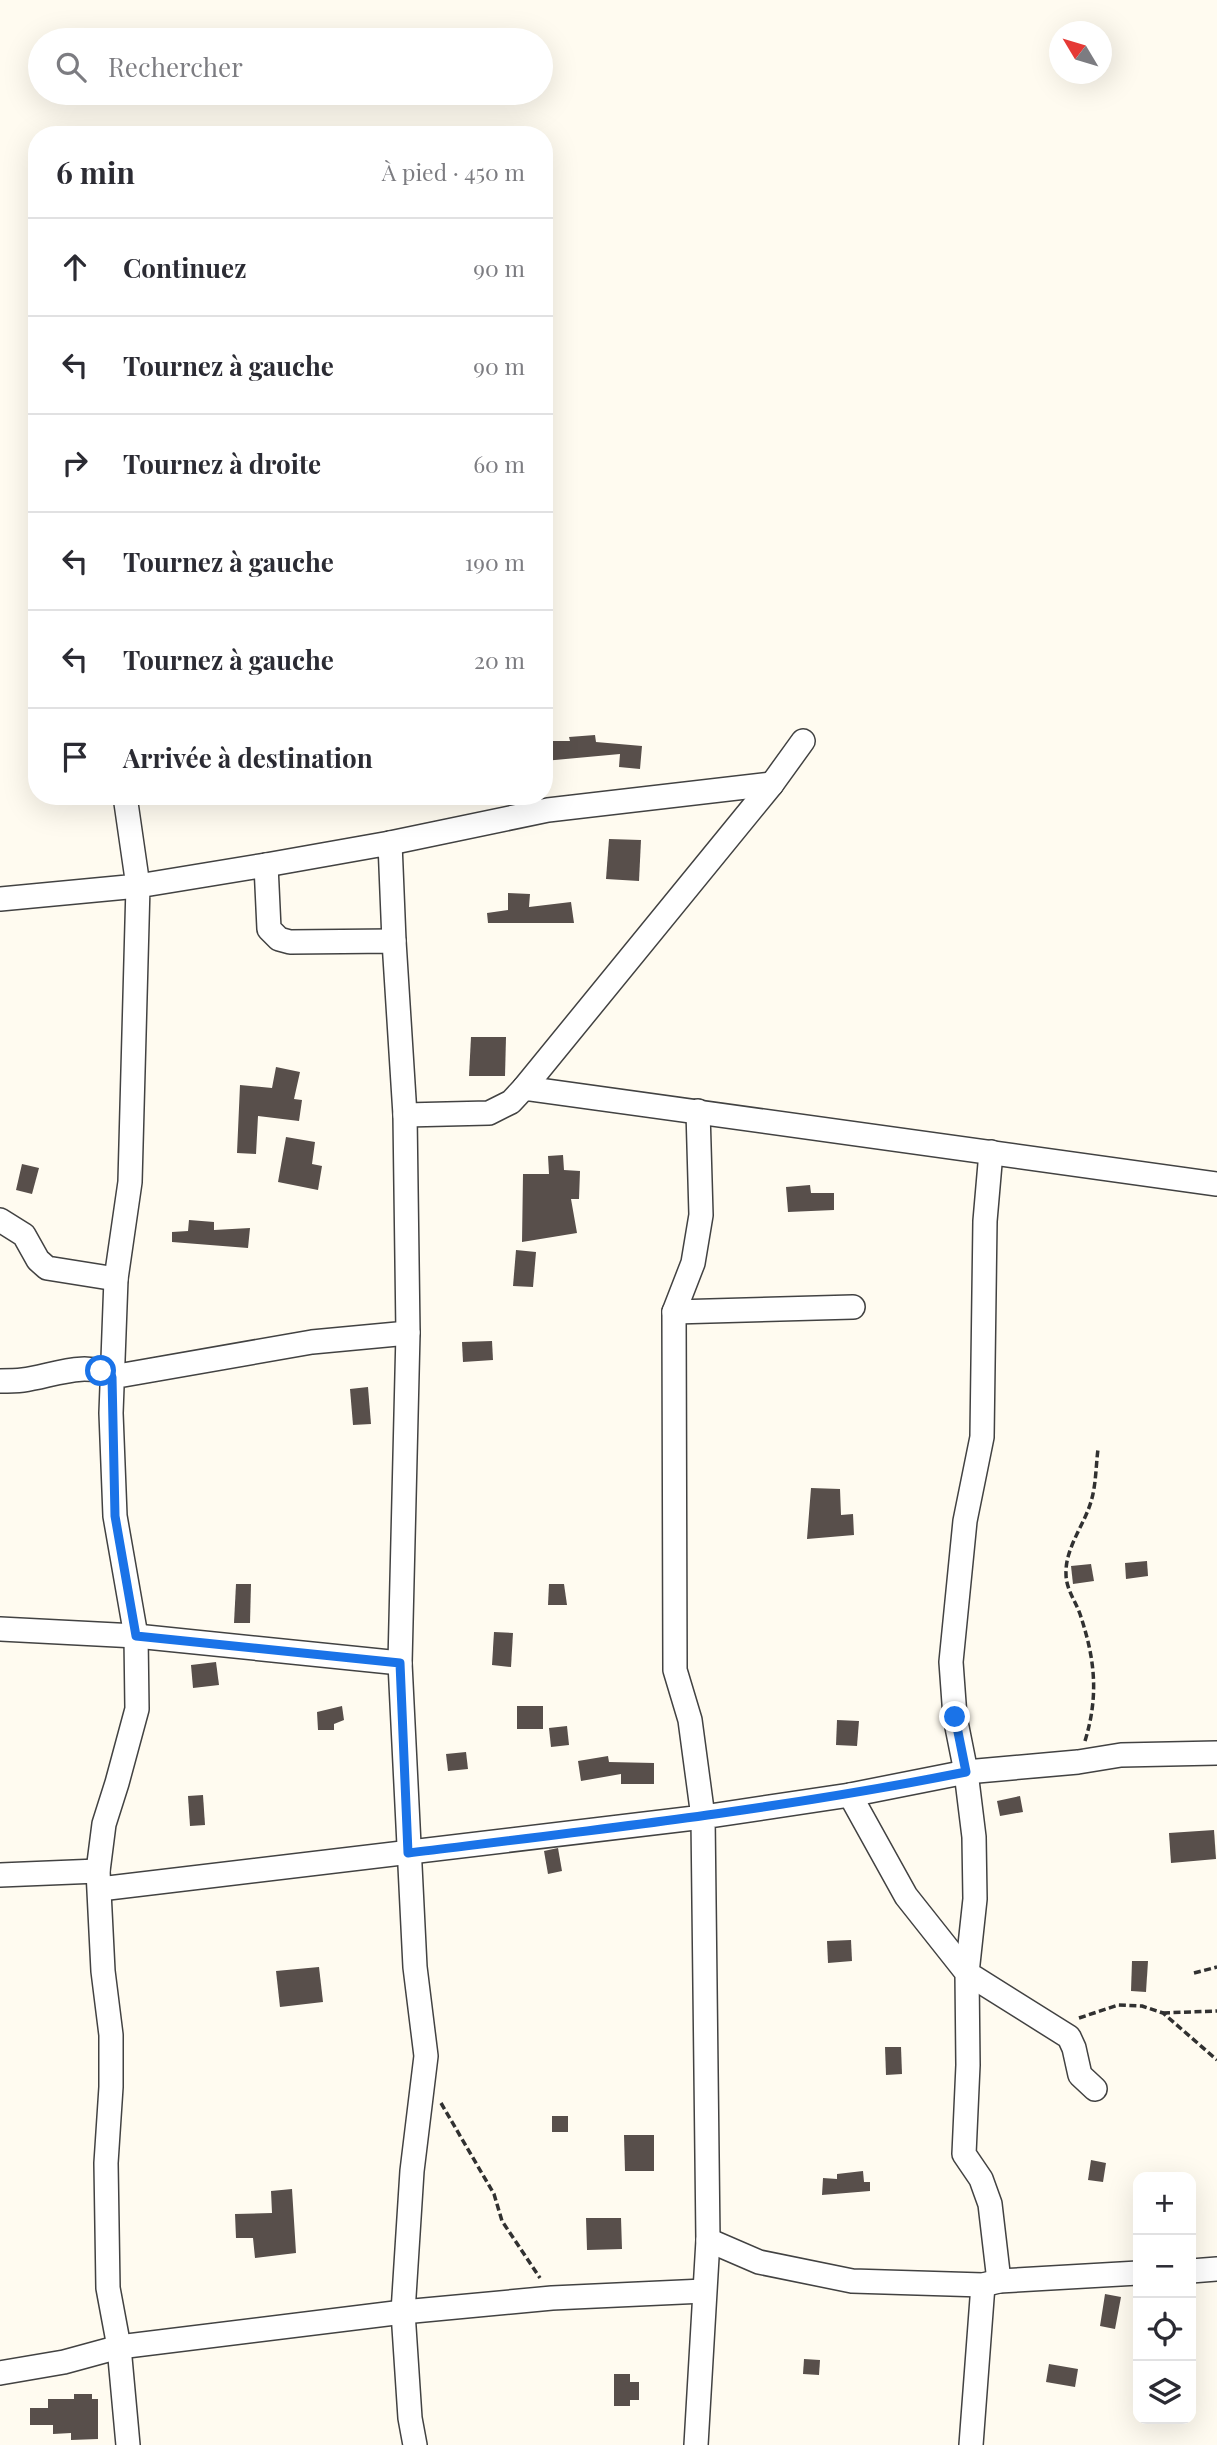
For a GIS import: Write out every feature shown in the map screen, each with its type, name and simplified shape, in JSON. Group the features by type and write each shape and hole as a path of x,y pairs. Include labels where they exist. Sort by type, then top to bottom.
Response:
{"street":[{"path":"405,1115 489,1113 511,1102 772,784 803,741"},
{"path":"0,900 138,886 266,865 390,844 548,810 772,784"},
{"path":"126,805 138,886 130,1182 116,1279 112,1377 115,1516 136,1636 137,1709 104,1824 99,1880 103,1971 111,2046 106,2162 108,2288 119,2347 128,2445"},
{"path":"390,844 405,1115 408,1333 400,1663 415,1967 426,2056 412,2171 403,2312 410,2418 415,2445"},
{"path":"266,865 269,929 279,939 290,942 394,942"},
{"path":"524,1088 1217,1184"},
{"path":"696,2445 708,2240 703,1817 690,1720 675,1670 674,1312 693,1263 701,1215 698,1111"},
{"path":"971,2445 991,2283 990,2204 981,2179 964,2154 968,2065 967,1973 975,1899 974,1837 966,1772 955,1717 951,1662 965,1521 982,1437 985,1221 991,1152"},
{"path":"0,1220 24,1235 38,1260 47,1268 116,1279"},
{"path":"674,1312 853,1307"},
{"path":"0,1381 23,1381 62,1372 87,1370 101,1371 112,1377 312,1342 408,1333"},
{"path":"0,1629 136,1636 400,1663"},
{"path":"0,1875 99,1880 408,1853 703,1817 850,1795 966,1772 1079,1762 1121,1755 1217,1753"},
{"path":"850,1795 906,1896 967,1973 1069,2037 1080,2075 1095,2089"},
{"path":"708,2240 759,2262 852,2281 991,2283 1133,2273"},
{"path":"1196,2271 1217,2269"},
{"path":"0,2373 64,2362 119,2347 403,2312 552,2298 704,2291"}],"path":[{"path":"1079,1762 1092,1718 1095,1673 1079,1613 1068,1590 1065,1572 1072,1546 1093,1497 1098,1450"},
{"path":"1194,1973 1217,1967"},
{"path":"1054,2027 1118,2005 1142,2006 1163,2013 1217,2011"},
{"path":"1163,2013 1217,2060"},
{"path":"439,2095 449,2118 494,2194 502,2221 552,2298"}],"building":[{"path":"595,735 596,742 642,746 640,769 619,767 620,754 553,760 553,741 570,741 569,737"},
{"path":"609,839 641,840 639,881 606,879"},
{"path":"508,893 530,894 529,907 571,902 574,923 488,923 487,913 508,910"},
{"path":"471,1037 506,1037 505,1076 469,1076"},
{"path":"276,1067 300,1072 294,1099 302,1100 299,1121 258,1116 256,1154 237,1153 240,1085 272,1088"},
{"path":"286,1137 315,1142 312,1164 322,1166 318,1190 278,1182"},
{"path":"563,1155 564,1170 580,1171 579,1199 571,1199 577,1233 522,1242 523,1174 549,1174 548,1156"},
{"path":"22,1164 39,1168 32,1194 16,1190"},
{"path":"810,1185 811,1193 834,1193 834,1210 788,1212 786,1187"},
{"path":"189,1220 214,1222 214,1230 250,1228 248,1248 172,1242 172,1232 188,1231"},
{"path":"516,1250 536,1252 533,1287 513,1286"},
{"path":"492,1341 493,1360 463,1362 462,1342"},
{"path":"368,1387 371,1424 353,1425 350,1389"},
{"path":"811,1488 840,1489 841,1515 853,1514 854,1535 807,1539"},
{"path":"1147,1561 1148,1576 1126,1579 1125,1563"},
{"path":"1091,1564 1094,1581 1073,1584 1071,1566"},
{"path":"236,1584 251,1584 250,1623 234,1623"},
{"path":"549,1584 564,1584 567,1605 548,1605"},
{"path":"494,1632 513,1633 511,1667 492,1665"},
{"path":"216,1662 219,1685 193,1688 191,1665"},
{"path":"342,1706 344,1720 334,1724 334,1730 318,1730 317,1712"},
{"path":"517,1706 543,1706 543,1729 517,1729"},
{"path":"837,1720 859,1721 857,1746 836,1745"},
{"path":"567,1726 569,1745 551,1747 549,1728"},
{"path":"466,1752 468,1769 448,1771 446,1754"},
{"path":"608,1756 609,1762 654,1763 654,1784 621,1784 621,1774 581,1781 578,1761"},
{"path":"203,1795 205,1825 190,1826 188,1796"},
{"path":"1020,1796 1023,1812 1000,1816 997,1801"},
{"path":"1214,1830 1216,1859 1171,1863 1169,1833"},
{"path":"558,1848 562,1871 548,1874 544,1851"},
{"path":"851,1940 852,1961 828,1963 827,1941"},
{"path":"1132,1961 1148,1961 1146,1992 1131,1991"},
{"path":"319,1967 323,2002 280,2007 276,1971"},
{"path":"885,2047 901,2047 902,2074 886,2075"},
{"path":"552,2116 568,2116 568,2132 552,2132"},
{"path":"624,2135 654,2135 654,2171 625,2171"},
{"path":"1091,2160 1106,2163 1103,2182 1088,2180"},
{"path":"863,2171 864,2182 870,2182 870,2191 822,2195 823,2178 837,2179 837,2174"},
{"path":"292,2189 296,2253 255,2258 253,2238 236,2238 235,2214 272,2213 271,2191"},
{"path":"586,2218 621,2218 622,2249 587,2250"},
{"path":"1105,2294 1121,2297 1115,2329 1100,2326"},
{"path":"804,2359 820,2360 819,2375 803,2374"},
{"path":"1049,2364 1078,2369 1075,2387 1046,2382"},
{"path":"614,2374 630,2374 630,2382 639,2382 639,2400 630,2400 630,2406 614,2406"},
{"path":"74,2394 92,2394 92,2399 98,2399 98,2439 71,2440 71,2433 53,2434 53,2425 30,2425 30,2408 48,2408 48,2399 74,2399"}],"route":[{"path":"101,1371 112,1377 115,1516 136,1636 400,1663 408,1853 703,1817 850,1795 966,1772 955,1717"}]}
